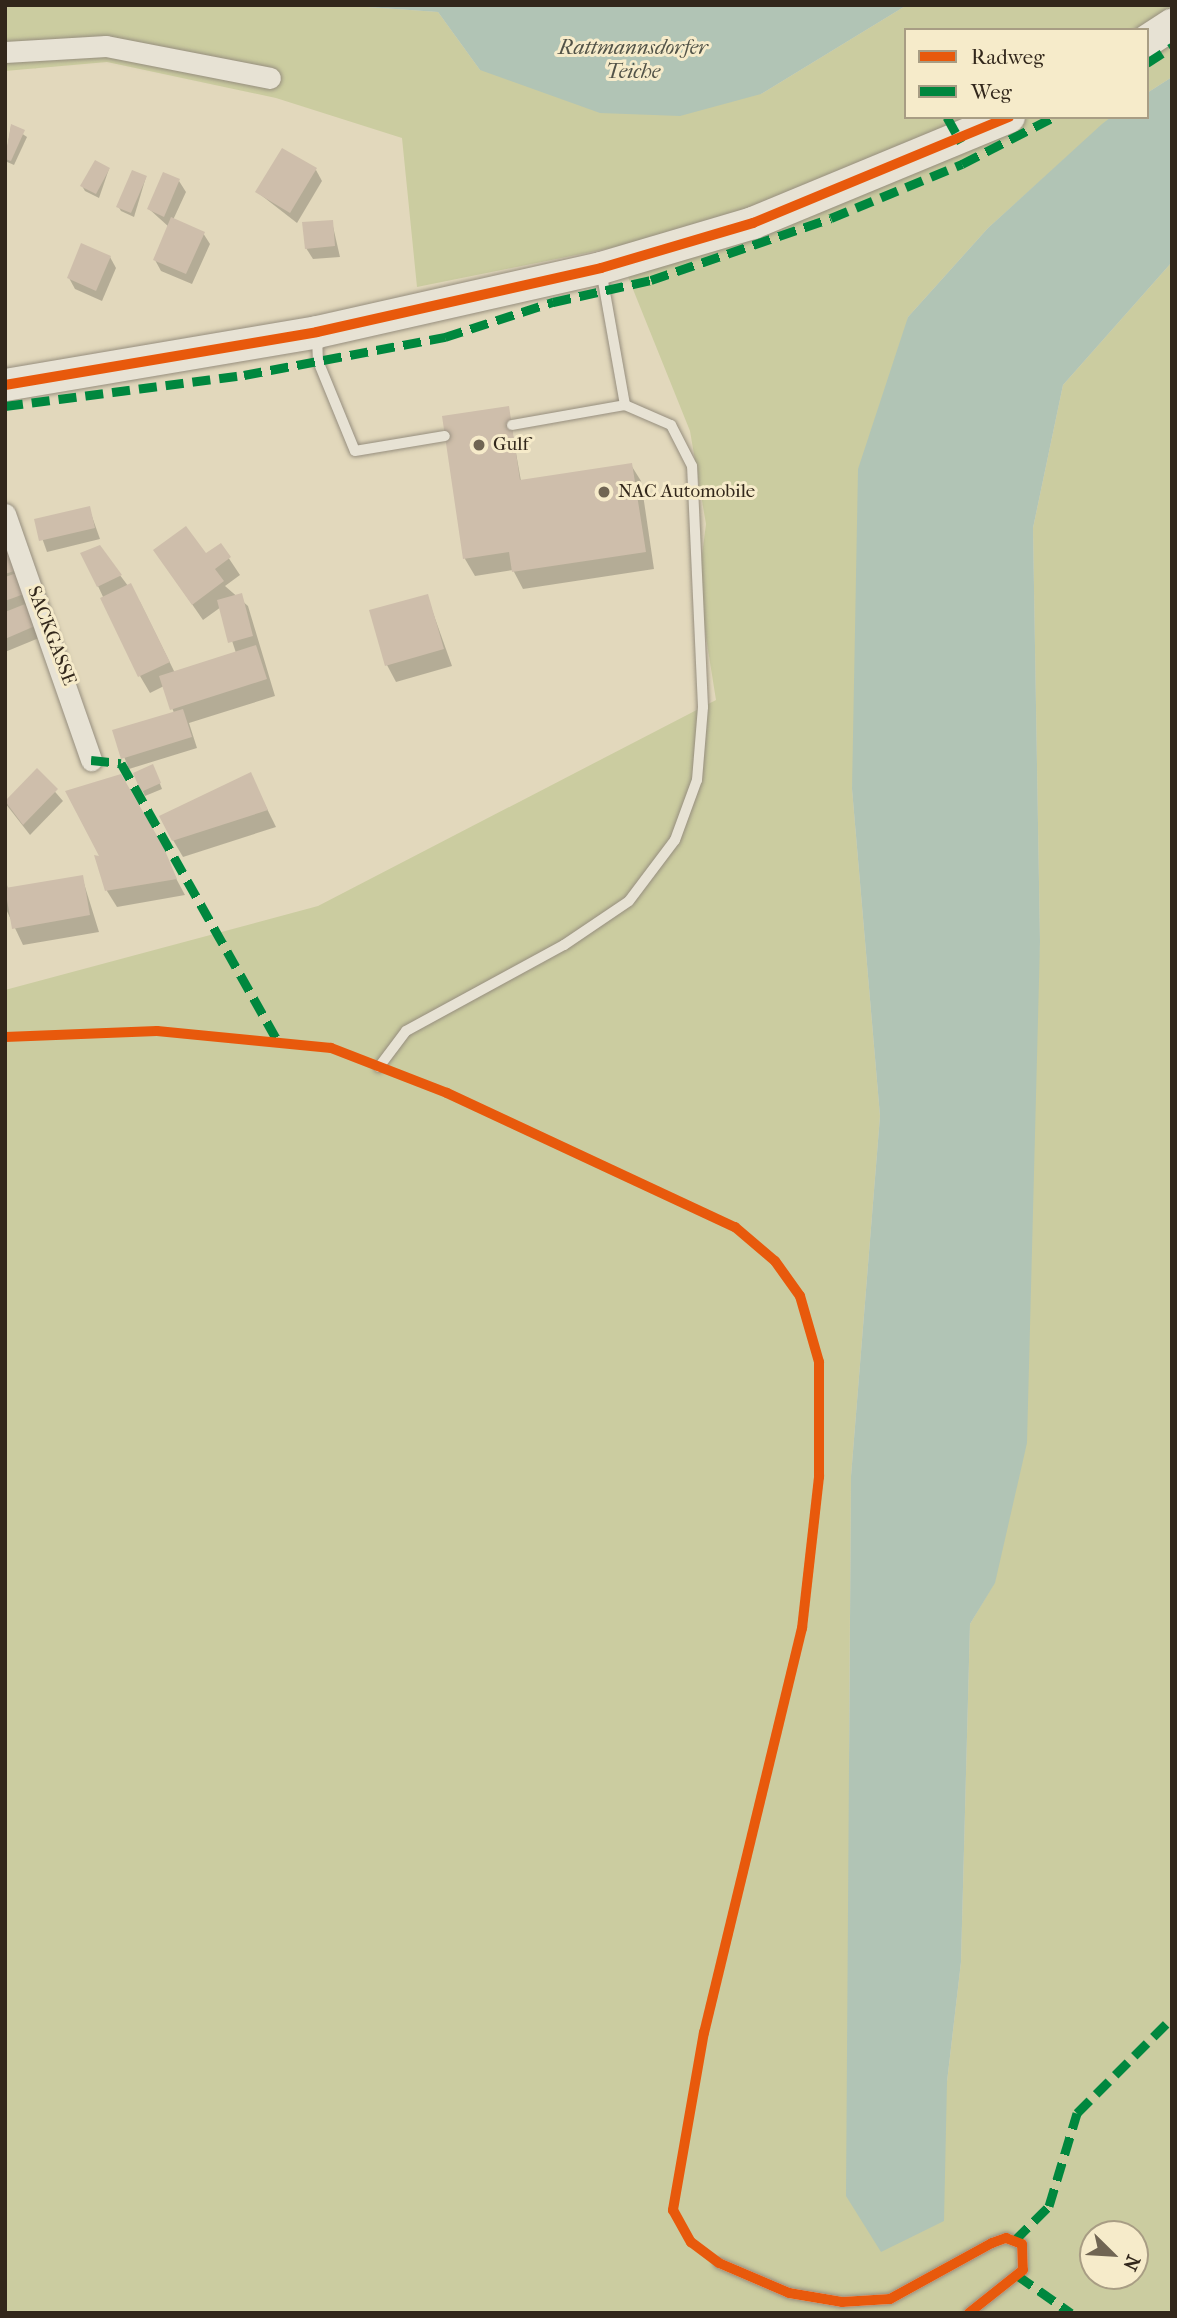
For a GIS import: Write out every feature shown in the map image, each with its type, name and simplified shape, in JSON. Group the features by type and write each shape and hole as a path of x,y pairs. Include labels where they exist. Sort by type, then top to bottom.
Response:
{"main road":[{"path":"1149,40 1172,25"},
{"path":"5,385 317,332 601,268 753,223 1004,119"}],"street":[{"path":"5,52 106,46 270,78"},
{"name":"SACKGASSE","path":"5,514 91,760"}],"lane":[{"path":"601,268 625,405"},
{"path":"317,332 318,361 355,451 445,436"},
{"path":"379,1067 406,1031 553,952 629,901 675,840 696,780 703,707 692,467 671,425 625,405 512,425"},
{"path":"719,2263 789,2293 842,2302 890,2299 992,2243 1006,2238 1022,2244 1023,2270 969,2313"}],"green space":[{"path":"5,5 339,5 438,12 480,70 761,94 907,5 1172,5 1172,77 1149,92 1149,28 904,28 904,119 1109,119 988,228 908,317 852,789 880,1116 851,1476 849,1745 851,2091 947,2082 961,1962 970,1624 995,1582 1040,942 1033,528 1063,385 1172,262 1172,2313 5,2313 5,990 318,906 716,700 698,587 706,524 690,431 616,247 417,287 402,138 276,98 107,62 5,71"}],"water":[{"name":"Rattmannsdorfer Teiche","path":"339,5 907,5 761,94 680,116 600,113 480,70 438,12"},
{"path":"1172,77 1172,262 1063,385 1033,528 1040,942 1027,1443 995,1583 970,1624 961,1962 947,2082 944,2221 881,2252 846,2196 851,1476 880,1116 852,789 858,469 908,317 988,228 1102,124 1108,119 1149,119 1149,92"}],"building":[{"path":"11,124 25,130 11,161 5,159"},
{"path":"282,148 317,168 290,213 255,192"},
{"path":"95,160 110,168 96,194 80,186"},
{"path":"132,170 147,176 131,213 116,207"},
{"path":"163,172 180,179 164,217 147,209"},
{"path":"171,217 205,232 186,274 153,260"},
{"path":"333,220 335,246 305,249 302,222"},
{"path":"81,243 111,256 96,291 67,278"},
{"path":"509,406 520,480 632,463 646,552 512,572 509,552 463,559 442,416"},
{"path":"90,506 95,528 39,541 34,519"},
{"path":"186,526 206,553 221,543 231,557 215,569 224,581 192,605 153,550"},
{"path":"5,539 17,570 5,574"},
{"path":"100,545 122,575 97,587 80,553"},
{"path":"17,573 24,594 5,601 5,577"},
{"path":"131,583 170,662 138,677 100,598"},
{"path":"242,593 253,636 228,643 217,600"},
{"path":"428,594 444,649 385,666 369,610"},
{"path":"25,604 35,626 5,639 5,612"},
{"path":"256,645 267,679 170,710 159,676"},
{"path":"183,709 192,737 121,759 112,730"},
{"path":"153,764 161,783 141,792 133,773"},
{"path":"37,768 58,789 23,825 5,801"},
{"path":"251,772 268,810 172,841 159,816"},
{"path":"121,774 163,846 177,879 105,891 94,855 99,856 65,791"},
{"path":"83,875 90,915 12,929 5,888"}],"marked path":[{"path":"1149,62 1172,47"},
{"path":"948,119 961,142"},
{"path":"5,406 244,375 445,337 553,302 651,280 831,218 962,164 1050,119"},
{"path":"91,760 121,763 276,1038"},
{"path":"1015,2240 1049,2206 1077,2113 1172,2018"},
{"path":"1017,2275 1071,2313"}],"cycle path":[{"path":"5,385 317,332 601,268 753,223 1004,119"},
{"path":"5,1037 157,1031 331,1048 447,1093 735,1227 775,1261 800,1296 819,1362 819,1477 802,1628 704,2032 673,2210 691,2242 719,2263 789,2293 842,2302 890,2299 992,2243 1006,2238 1022,2244 1023,2270 969,2313"}],"place":[{"name":"Gulf","path":"479,445"},
{"name":"NAC Automobile","path":"604,492"}]}
